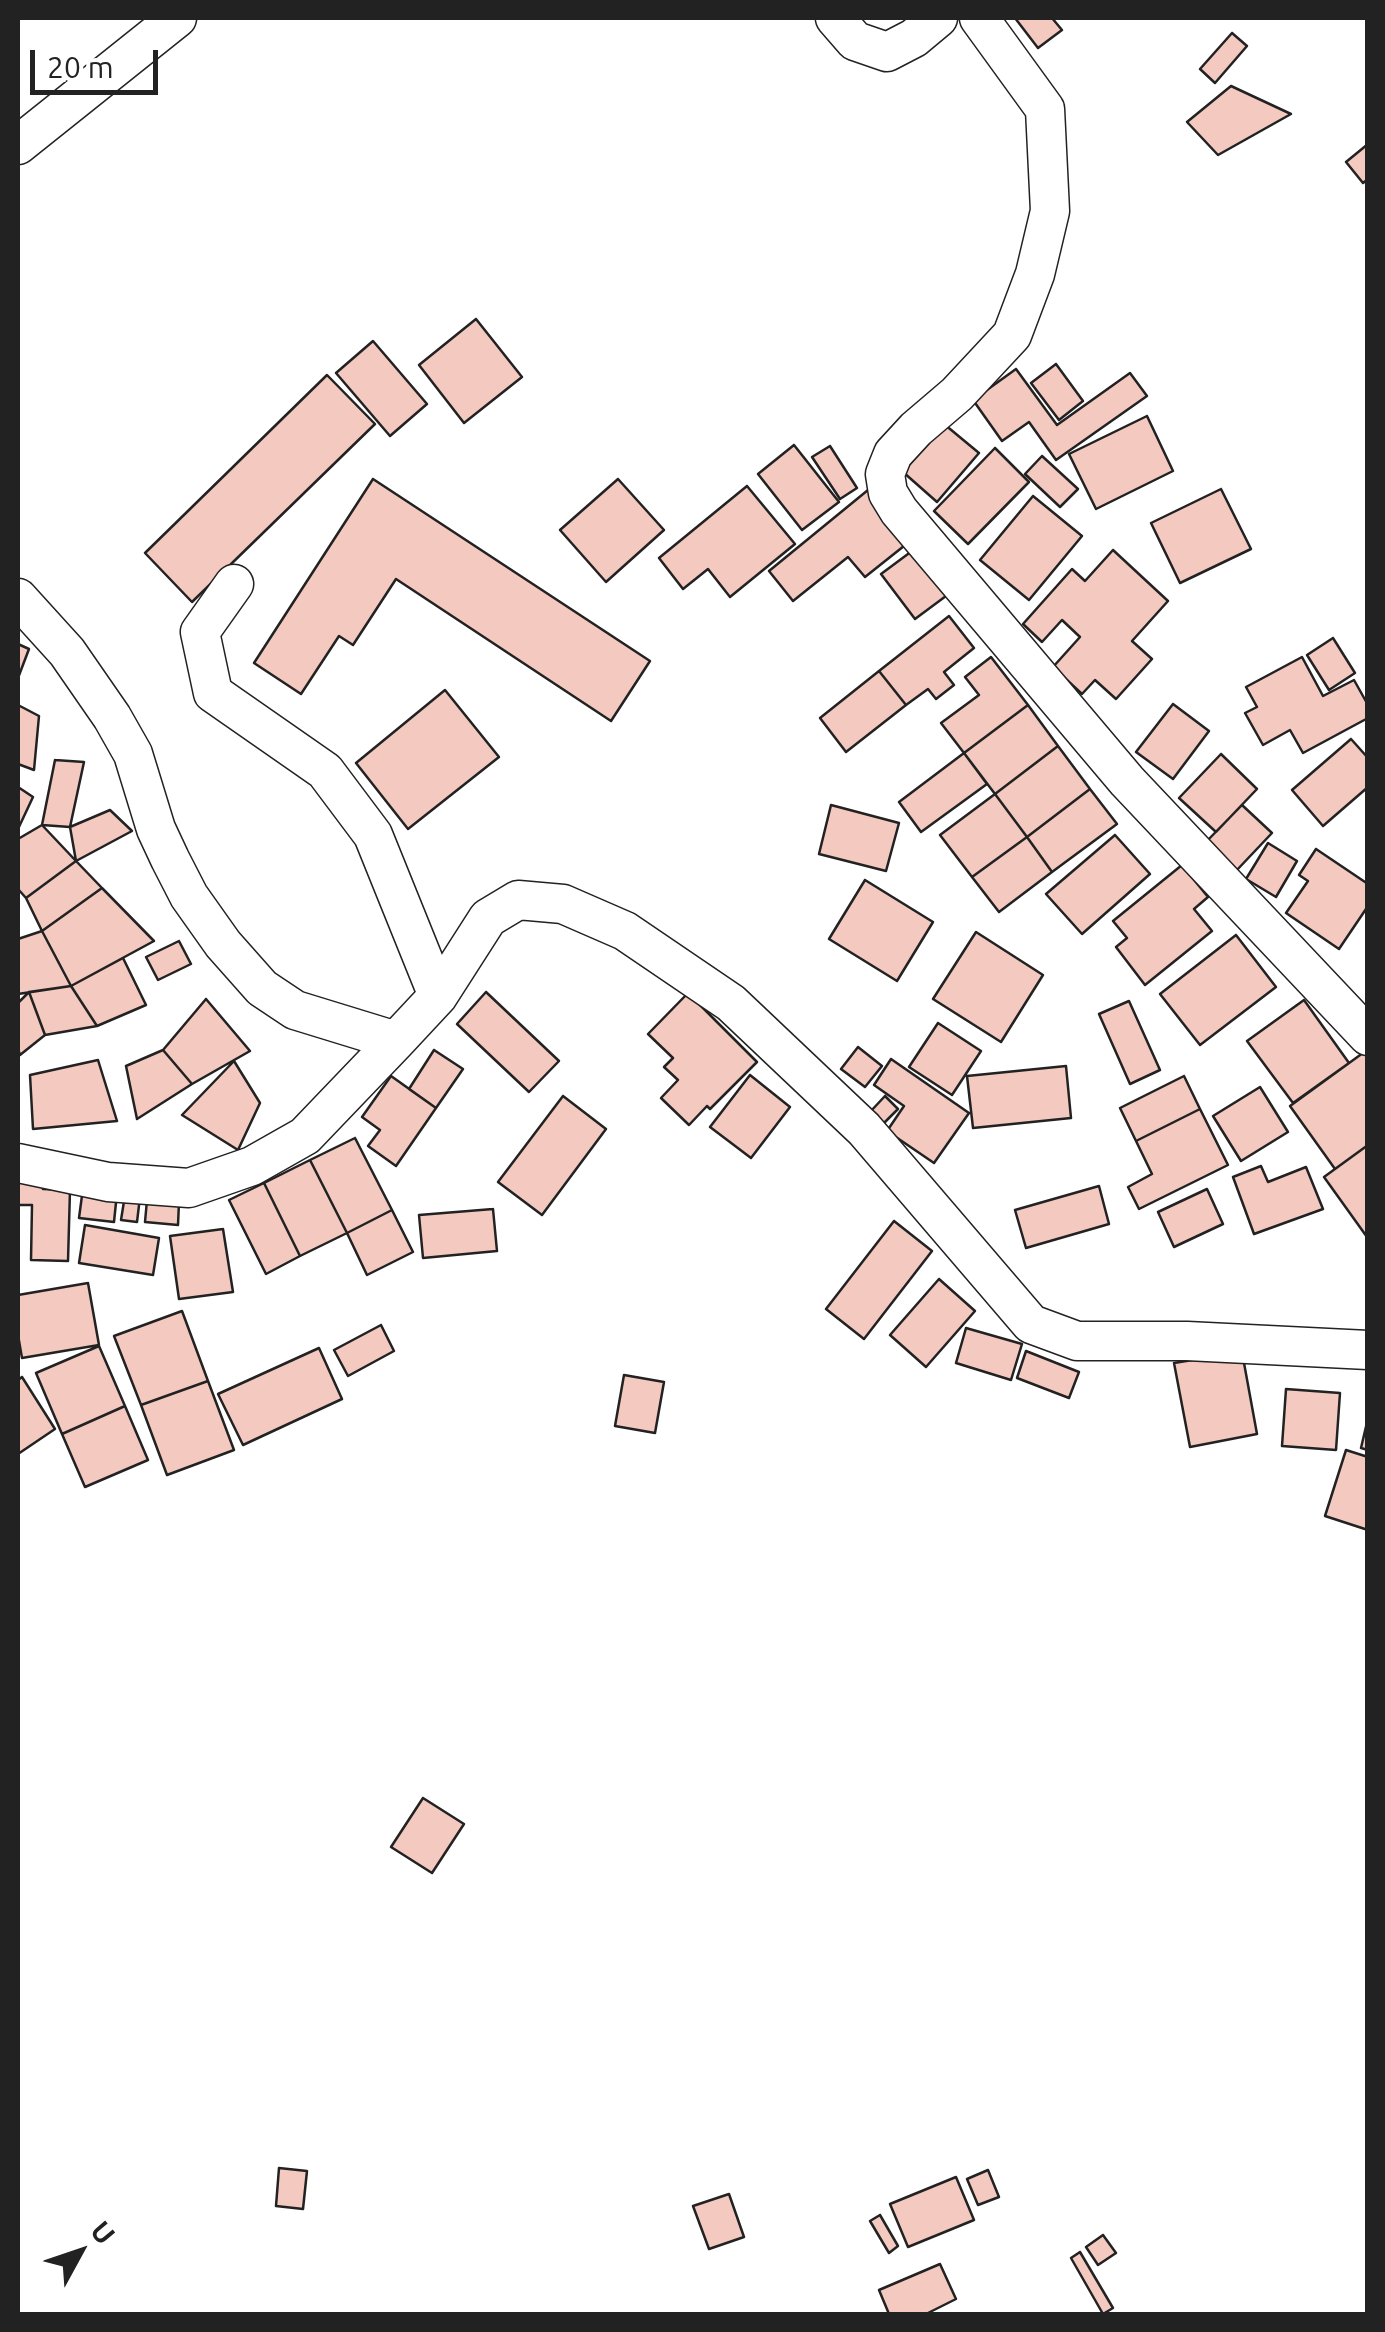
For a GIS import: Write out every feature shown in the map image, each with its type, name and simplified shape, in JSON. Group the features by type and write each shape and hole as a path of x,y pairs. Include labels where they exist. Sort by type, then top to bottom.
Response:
{"street":[{"path":"18,145 177,18"},
{"path":"835,18 856,41 887,52 914,38 938,18"},
{"path":"979,18 1045,108 1050,211 1035,274 1012,336 958,394 893,454 885,474 888,493 1127,781 1368,1036"},
{"path":"234,584 200,632 213,693 325,771 373,835 438,996"},
{"path":"18,598 67,652 112,717 133,754 156,829 170,859 189,896 223,944 262,988 295,1010 396,1041"},
{"path":"18,1163 108,1182 189,1188 252,1166 305,1136 396,1041 438,996 488,918 518,900 563,904 625,931 731,1003 864,1129 1031,1324 1078,1342 1187,1341 1368,1350"}],"building":[{"path":"1015,18 1052,18 1062,30 1038,48"},
{"path":"1232,33 1247,46 1215,83 1200,69"},
{"path":"1231,86 1291,114 1218,155 1187,122"},
{"path":"1368,144 1368,179 1363,183 1346,162"},
{"path":"476,319 522,377 464,423 419,365"},
{"path":"373,341 427,404 390,436 336,373"},
{"path":"1056,364 1083,401 1059,420 1031,383"},
{"path":"1016,369 1057,425 1130,373 1147,396 1056,460 1029,422 1002,441 973,400"},
{"path":"327,375 375,424 192,602 145,553"},
{"path":"1147,416 1173,471 1096,509 1069,454"},
{"path":"944,424 979,453 937,502 903,472"},
{"path":"794,445 839,502 802,530 758,474"},
{"path":"830,446 857,488 840,499 812,457"},
{"path":"995,448 1029,482 968,544 934,511"},
{"path":"1042,456 1078,489 1060,507 1025,474"},
{"path":"373,479 650,661 611,721 396,579 353,645 339,636 301,694 254,663"},
{"path":"618,479 664,530 606,582 560,530"},
{"path":"747,486 795,544 730,597 708,569 683,589 659,558"},
{"path":"1221,489 1251,549 1180,583 1151,523"},
{"path":"868,490 909,542 865,577 848,557 793,601 769,571"},
{"path":"1033,496 1082,536 1029,600 980,560"},
{"path":"1113,550 1168,601 1132,641 1152,659 1116,699 1095,680 1082,694 1053,667 1080,637 1062,620 1042,642 1023,624 1072,569 1085,581"},
{"path":"912,551 946,596 915,619 881,574"},
{"path":"949,616 974,648 944,672 954,685 936,699 928,689 906,705 879,671"},
{"path":"1333,638 1355,673 1329,690 1307,655"},
{"path":"18,644 29,649 18,678"},
{"path":"991,657 1028,705 964,753 941,723 979,695 965,677"},
{"path":"1302,657 1323,696 1354,680 1368,705 1368,718 1303,753 1290,730 1263,745 1245,713 1257,707 1246,687"},
{"path":"879,671 906,705 846,752 820,718"},
{"path":"445,690 499,757 408,829 356,763"},
{"path":"1173,704 1209,731 1173,779 1136,752"},
{"path":"18,705 39,716 34,770 18,764"},
{"path":"1028,705 1058,746 995,794 964,753"},
{"path":"1351,739 1368,758 1368,787 1323,826 1292,790"},
{"path":"1058,746 1090,789 1027,837 995,794"},
{"path":"964,753 987,784 921,832 899,802"},
{"path":"1221,754 1257,789 1216,832 1179,798"},
{"path":"55,760 84,762 70,827 42,825"},
{"path":"18,787 33,797 18,829"},
{"path":"1090,789 1117,824 1052,872 1027,837"},
{"path":"995,794 1027,837 972,877 940,835"},
{"path":"831,805 899,823 886,871 819,854"},
{"path":"1242,805 1272,833 1236,871 1205,843"},
{"path":"110,810 132,831 76,861 70,827"},
{"path":"42,825 76,861 26,898 18,889 18,839"},
{"path":"1115,835 1150,874 1082,934 1046,894"},
{"path":"1027,837 1052,872 999,912 972,877"},
{"path":"1268,843 1297,861 1276,897 1246,879"},
{"path":"1316,849 1368,884 1368,906 1339,949 1286,913 1308,881 1299,875"},
{"path":"76,861 102,888 42,931 26,898"},
{"path":"1182,865 1208,897 1194,909 1212,931 1145,985 1116,947 1127,938 1113,921"},
{"path":"865,880 933,922 897,981 829,939"},
{"path":"102,888 154,941 71,986 42,931"},
{"path":"42,931 71,986 18,994 18,939"},
{"path":"976,932 1043,975 1001,1042 933,999"},
{"path":"1236,935 1276,987 1200,1045 1160,994"},
{"path":"179,941 191,964 158,980 146,957"},
{"path":"123,958 146,1005 97,1026 71,986"},
{"path":"71,986 97,1026 45,1035 29,992"},
{"path":"29,992 45,1035 20,1055 18,1003"},
{"path":"486,992 559,1061 529,1092 457,1024"},
{"path":"688,993 757,1062 689,1125 661,1098 678,1080 664,1067 673,1058 648,1034"},
{"path":"206,999 250,1051 192,1084 163,1050"},
{"path":"1304,1000 1349,1063 1293,1103 1247,1041"},
{"path":"1129,1001 1160,1070 1130,1084 1099,1014"},
{"path":"938,1023 981,1051 952,1095 909,1067"},
{"path":"858,1047 882,1066 865,1087 841,1069"},
{"path":"163,1050 192,1084 137,1119 126,1066"},
{"path":"434,1050 463,1069 436,1108 409,1089"},
{"path":"1367,1050 1368,1145 1335,1169 1290,1106"},
{"path":"891,1059 969,1113 934,1163 887,1131 904,1106 874,1085"},
{"path":"98,1060 117,1121 33,1129 30,1075"},
{"path":"234,1061 260,1103 238,1150 182,1115"},
{"path":"1066,1066 1071,1118 973,1128 967,1076"},
{"path":"750,1075 790,1107 751,1158 710,1127"},
{"path":"391,1076 436,1108 396,1166 368,1146 380,1130 362,1117"},
{"path":"1184,1076 1200,1109 1136,1141 1120,1108"},
{"path":"1260,1087 1288,1132 1241,1161 1213,1116"},
{"path":"563,1096 606,1129 542,1215 498,1182"},
{"path":"885,1096 898,1109 883,1124 870,1112"},
{"path":"1200,1109 1228,1165 1139,1209 1128,1187 1152,1174 1136,1141"},
{"path":"355,1138 392,1210 347,1233 310,1160"},
{"path":"1368,1145 1368,1236 1367,1237 1324,1177"},
{"path":"310,1160 347,1233 300,1256 264,1183"},
{"path":"1261,1166 1268,1182 1306,1167 1323,1209 1254,1234 1233,1177"},
{"path":"18,1171 44,1172 43,1189 70,1190 68,1261 31,1260 32,1205 18,1205"},
{"path":"264,1183 300,1256 266,1274 229,1200"},
{"path":"1099,1186 1109,1224 1026,1248 1015,1210"},
{"path":"83,1188 117,1193 114,1222 79,1218"},
{"path":"1207,1189 1223,1224 1174,1247 1158,1212"},
{"path":"125,1195 140,1197 137,1222 121,1220"},
{"path":"147,1200 179,1202 178,1225 145,1222"},
{"path":"493,1209 497,1251 423,1258 419,1215"},
{"path":"392,1210 413,1252 367,1275 347,1233"},
{"path":"894,1221 932,1251 864,1339 826,1309"},
{"path":"85,1225 159,1238 153,1275 79,1263"},
{"path":"223,1229 233,1292 179,1299 170,1236"},
{"path":"939,1279 975,1311 926,1367 890,1335"},
{"path":"88,1283 99,1345 22,1358 18,1295"},
{"path":"182,1311 208,1381 141,1405 114,1336"},
{"path":"381,1325 394,1351 348,1376 334,1350"},
{"path":"966,1328 1022,1344 1011,1380 956,1363"},
{"path":"99,1346 125,1406 62,1434 36,1373"},
{"path":"319,1348 342,1399 243,1445 218,1394"},
{"path":"1026,1351 1079,1372 1069,1398 1017,1378"},
{"path":"1242,1352 1257,1434 1190,1447 1174,1363"},
{"path":"624,1375 664,1382 655,1433 615,1426"},
{"path":"22,1377 55,1429 18,1454 18,1380"},
{"path":"208,1381 234,1450 167,1475 141,1405"},
{"path":"1286,1389 1340,1393 1336,1450 1282,1446"},
{"path":"125,1406 148,1460 85,1487 62,1434"},
{"path":"1368,1418 1368,1450 1361,1448"},
{"path":"1346,1450 1368,1457 1368,1530 1325,1516"},
{"path":"423,1798 464,1824 432,1873 391,1847"},
{"path":"279,2168 307,2171 303,2209 276,2206"},
{"path":"988,2170 999,2197 978,2205 967,2179"},
{"path":"956,2177 974,2220 908,2247 890,2204"},
{"path":"729,2194 744,2237 709,2249 693,2206"},
{"path":"880,2215 898,2246 889,2253 870,2221"},
{"path":"1103,2235 1116,2253 1098,2265 1086,2247"},
{"path":"1080,2252 1113,2308 1103,2314 1071,2258"},
{"path":"940,2264 956,2299 926,2314 889,2314 879,2290"}]}
